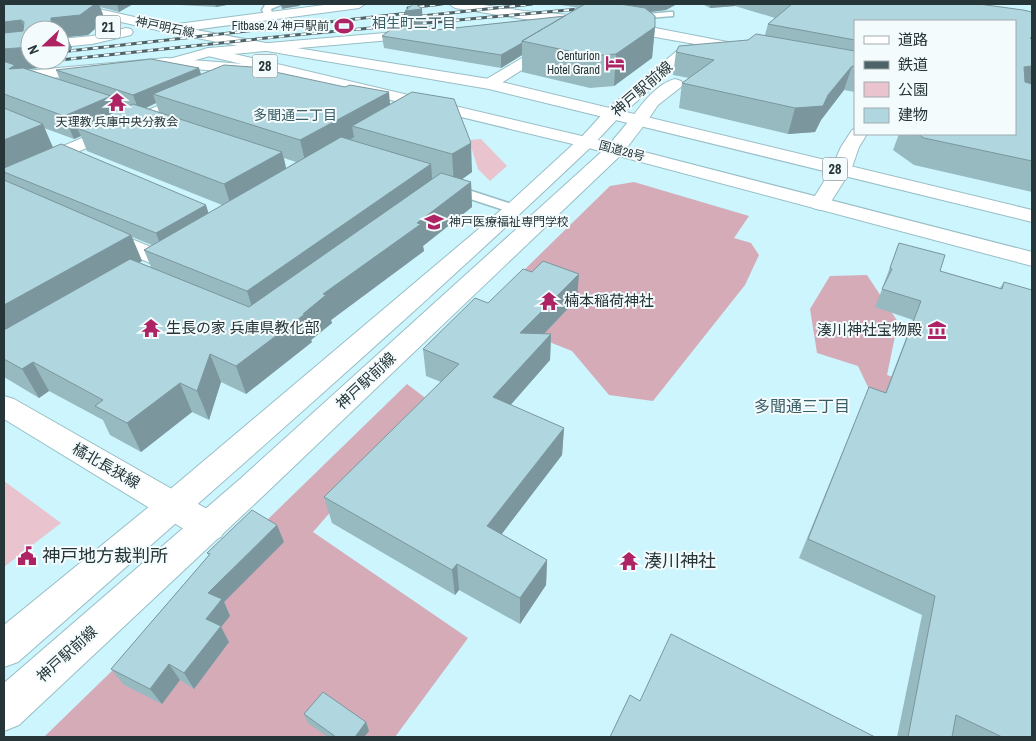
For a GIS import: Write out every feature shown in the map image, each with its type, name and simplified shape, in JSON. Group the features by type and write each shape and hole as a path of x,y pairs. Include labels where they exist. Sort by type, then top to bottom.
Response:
{"main road":[{"path":"170,29 359,4"},
{"path":"455,4 524,15 586,21"},
{"path":"498,4 542,10 586,21 763,53"},
{"name":"神戸明石線","path":"4,5 83,5 170,29 266,46"},
{"name":"神戸明石線","path":"4,15 73,20 144,37"},
{"path":"510,26 586,21"},
{"path":"489,84 577,29 586,21"},
{"path":"70,42 92,40 126,32"},
{"path":"10,78 174,62 209,52 431,33"},
{"path":"700,63 708,58 711,43"},
{"name":"神戸駅前線","path":"4,710 209,527 615,150 626,116 684,53 711,43"},
{"name":"神戸明石線","path":"178,45 209,52"},
{"name":"28","path":"266,46 489,84 1032,216"},
{"name":"国道28号","path":"209,52 586,142 1032,259"},
{"path":"174,62 252,70 320,80"},
{"path":"224,82 252,70"},
{"name":"神戸駅前線","path":"4,649 173,506 514,209 586,142 626,116 652,102 687,74"},
{"path":"10,78 59,91"},
{"path":"7,188 71,150 207,89"},
{"path":"400,119 427,103"},
{"path":"114,109 168,128"},
{"path":"820,204 841,170 850,147 857,135"},
{"path":"48,137 94,162"},
{"path":"84,227 173,256 145,274"},
{"name":"橘北長狭線","path":"4,406 209,527"}],"lane":[{"path":"269,16 266,10 268,7 280,4"},
{"path":"586,21 670,14"},
{"path":"442,188 514,209"}],"green space":[{"path":"481,139 507,166 490,181 478,169 469,140"},
{"path":"4,481 61,523 4,567"}],"shaded area":[{"path":"634,182 749,216 734,238 751,243 759,255 745,285 653,401 609,395 572,351 479,314 610,186"},
{"path":"867,275 898,322 887,375 962,401 877,406 858,366 817,353 810,309 830,276"},
{"path":"407,384 428,400 313,532 468,638 395,737 44,737"}],"building":[{"path":"4,4 95,4 80,15 51,18 51,20 4,22"},
{"path":"413,4 422,9 405,11"},
{"path":"585,4 620,4 645,8 655,16 655,27 616,54 592,56 522,41"},
{"path":"792,4 979,4 1032,12 1032,37 1030,38 1032,39 1032,66 1024,67 1025,82 1032,84 1032,161 924,138 920,135 1016,135 1016,20 854,20 854,40 768,24"},
{"path":"565,16 501,55 382,36 390,30 432,26 436,30"},
{"path":"20,31 20,48 4,49 4,33"},
{"path":"756,34 854,51 854,67 852,66 828,95 823,106 795,108 682,83 714,60 676,52 679,46 748,40"},
{"path":"151,59 199,68 133,95 56,70 70,70 70,68"},
{"path":"4,62 6,62 15,65 9,69 29,70 111,96 64,116 4,94"},
{"path":"224,65 252,67 345,87 350,85 389,92 300,140 153,94"},
{"path":"412,92 454,99 471,143 452,154 352,126"},
{"path":"133,104 282,152 224,184 77,128"},
{"path":"4,108 43,124 4,140"},
{"path":"341,137 431,164 247,291 144,250"},
{"path":"61,144 206,205 156,233 4,172 4,168"},
{"path":"441,173 471,182 417,223 421,224 323,294 326,295 303,314 305,314 236,366 210,354 197,391 180,383 127,423 95,406 103,400 33,362 22,369 4,359 4,330 130,259 249,307"},
{"path":"4,180 131,235 4,305"},
{"path":"899,243 945,255 940,271 1002,289 1004,282 1032,290 1032,737 1002,737 956,715 952,737 908,737 935,596 808,539 869,387 886,393 921,301 882,289 892,269 890,268"},
{"path":"543,261 579,274 520,333 551,334 493,397 564,428 487,526 547,560 520,598 457,564 452,570 324,497 459,364 423,349 475,298 488,303 523,269 532,272"},
{"path":"252,510 277,525 208,593 222,599 206,619 221,626 184,673 169,664 150,689 111,669 210,554 207,553"},
{"path":"671,634 875,737 610,737 630,695 640,701"},
{"path":"323,692 366,722 355,737 336,737 304,714"}],"railway":[{"path":"408,8 442,4"},
{"path":"422,16 532,4"},
{"path":"70,59 295,35 590,8"},
{"path":"70,51 418,12"}],"place":[{"name":"Fitbase 24 神戸駅前","path":"344,26"},
{"name":"Centurion Hotel Grand","path":"615,63"},
{"name":"天理教 兵庫中央分教会","path":"117,102"},
{"name":"神戸医療福祉専門学校","path":"434,222"},
{"name":"楠本稲荷神社","path":"549,301"},
{"name":"生長の家 兵庫県教化部","path":"151,328"},
{"name":"湊川神社宝物殿","path":"937,330"},
{"name":"神戸地方裁判所","path":"27,556"},
{"name":"湊川神社","path":"629,561"}],"district":[{"name":"相生町二丁目","path":"414,23"},
{"name":"多聞通二丁目","path":"295,115"},
{"name":"多聞通三丁目","path":"802,406"}]}
